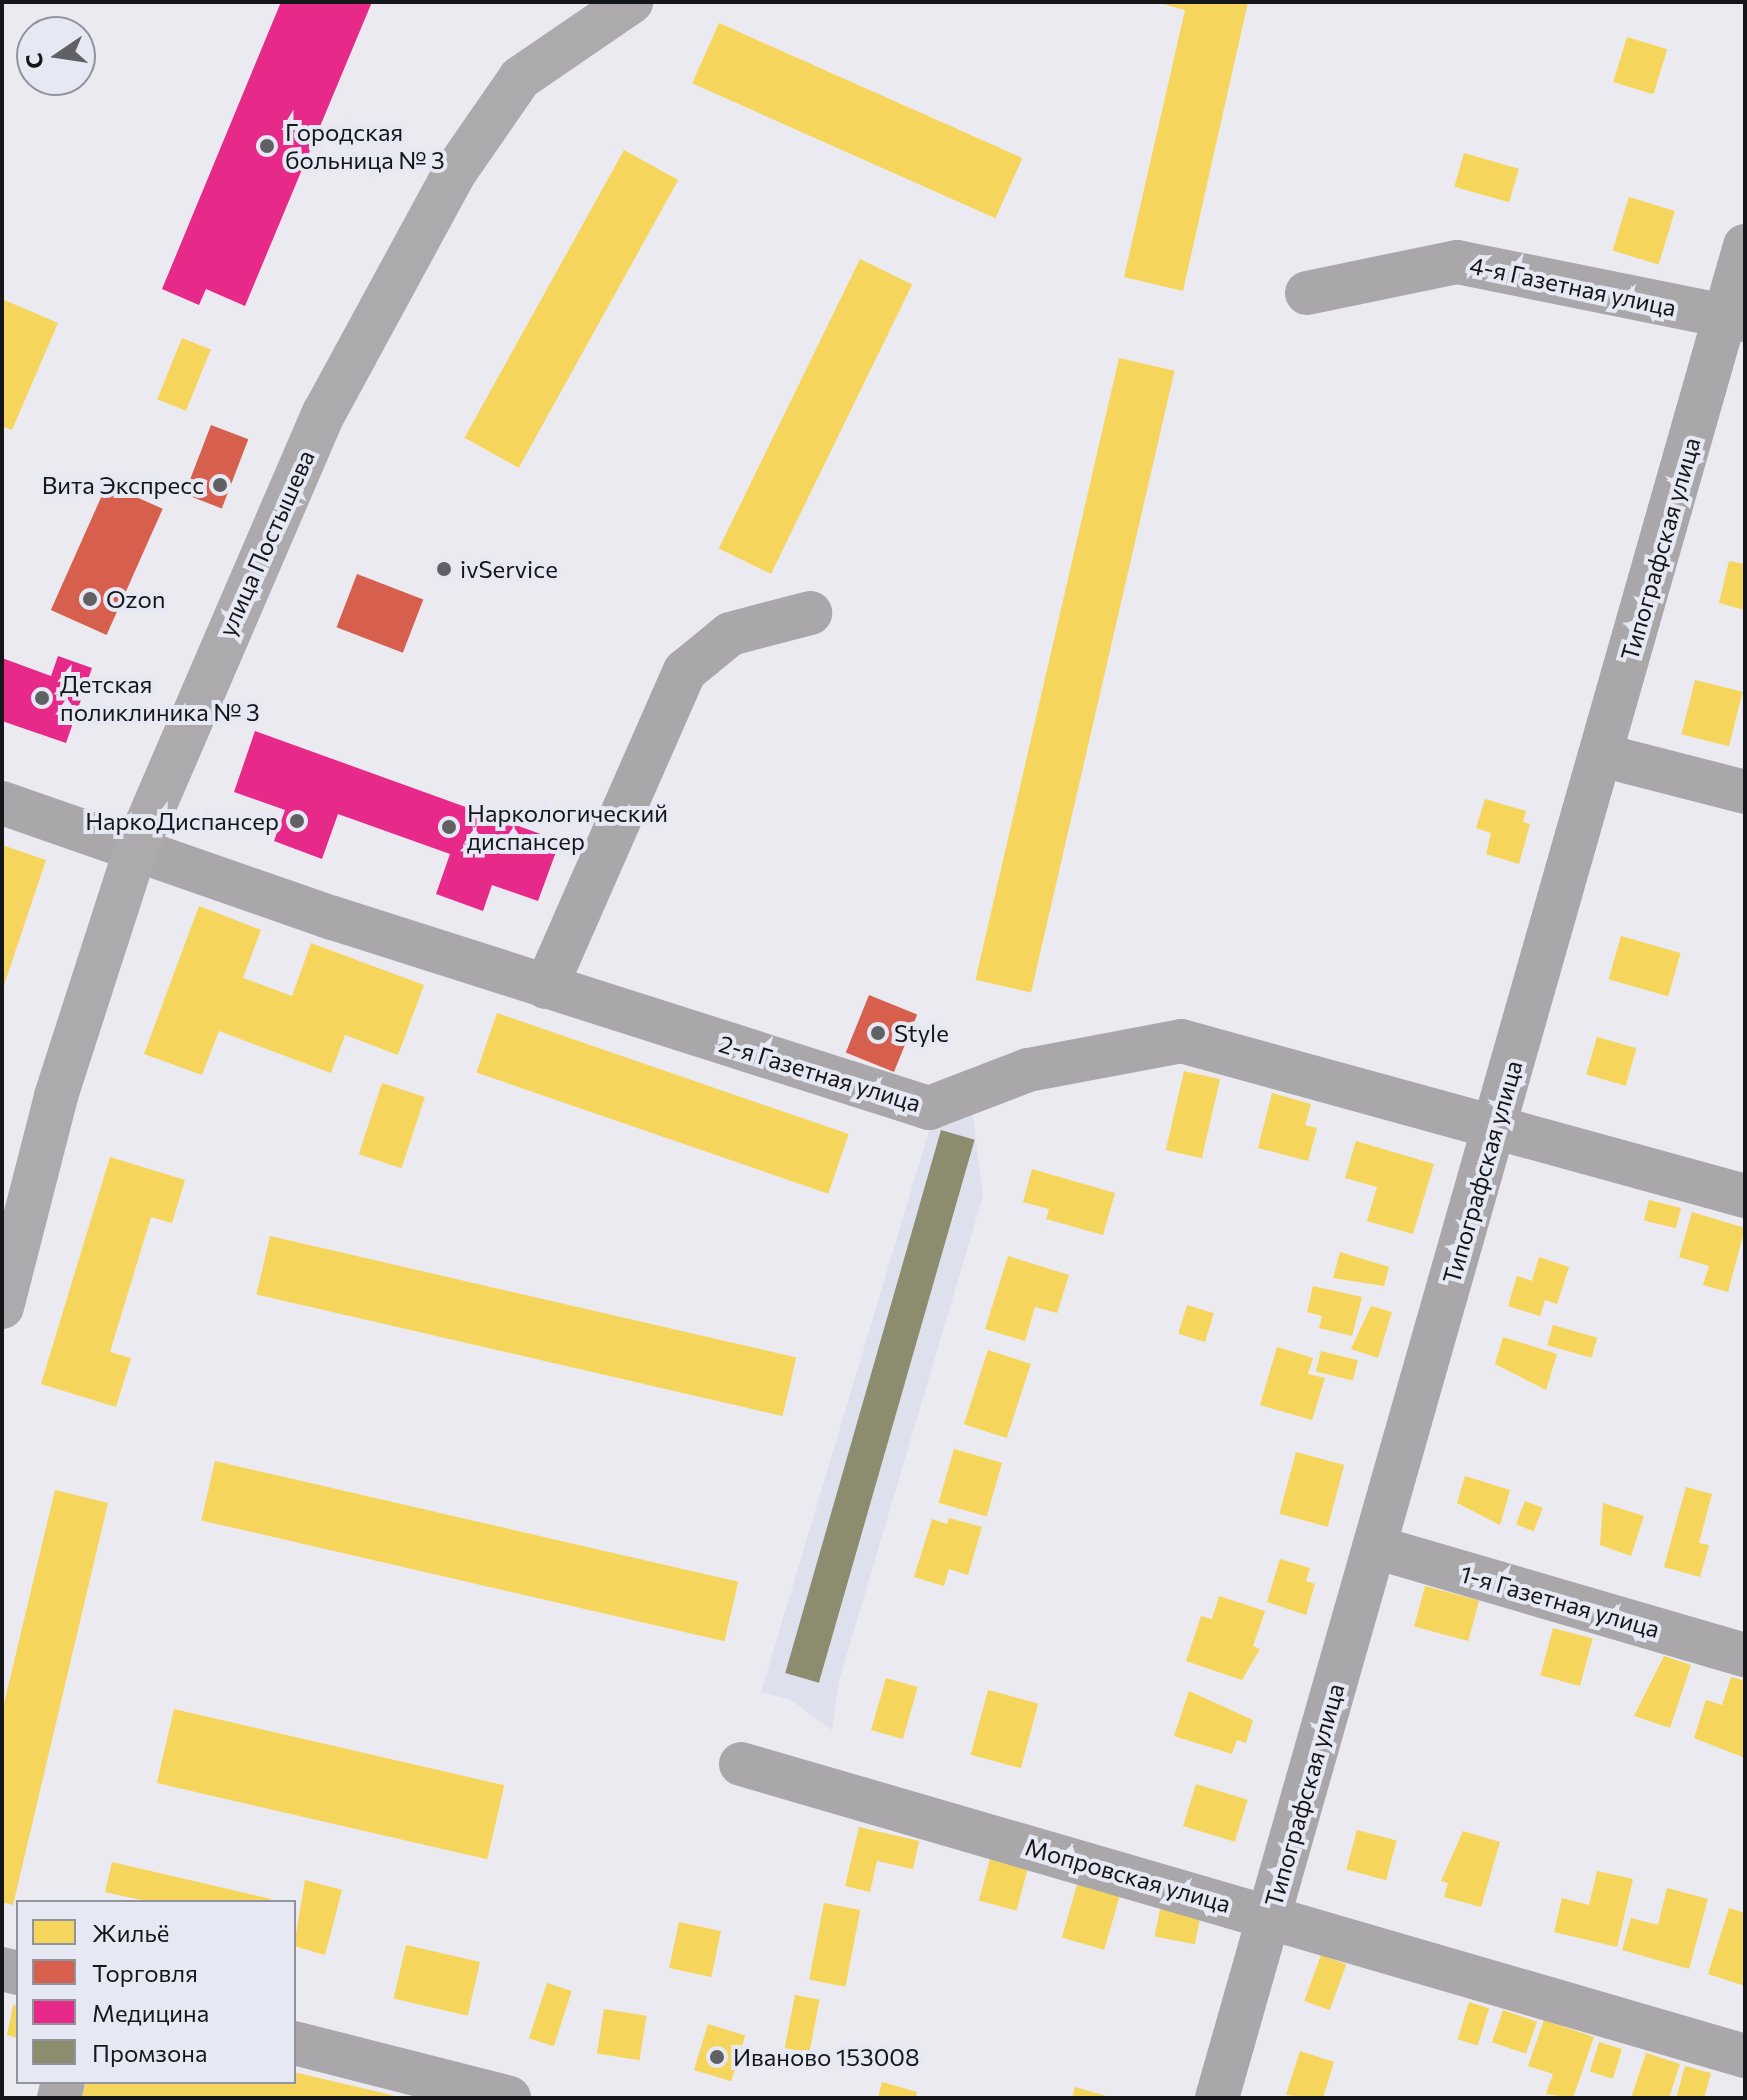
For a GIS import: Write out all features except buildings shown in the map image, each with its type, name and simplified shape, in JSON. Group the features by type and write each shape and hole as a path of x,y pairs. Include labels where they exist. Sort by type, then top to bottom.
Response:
{"main road":[{"name":"улица Постышева","path":"2,1307 56,1096 135,851 324,413 455,172 520,78 631,2"}],"street":[{"name":"Типографская улица","path":"1217,2098 1601,755 1736,319 1745,246"},
{"name":"4-я Газетная улица","path":"1307,293 1457,262 1736,319"},
{"path":"546,987 685,671 730,634 810,613"},
{"path":"1601,755 1745,792"},
{"name":"2-я Газетная улица","path":"2,803 135,851 546,987 929,1108 1028,1070 1181,1041 1745,1196"},
{"name":"1-я Газетная улица","path":"1375,1547 1745,1655"},
{"name":"Мопровская улица","path":"741,1764 1270,1915 1745,2056"},
{"path":"296,2044 482,2095"}],"shaded area":[{"path":"937,1104 972,1108 983,1196 839,1681 832,1730 791,1700 761,1692"}],"place":[{"name":"Городская больница № 3","path":"267,146"},
{"name":"Вита Экспресс","path":"220,485"},
{"name":"ivService","path":"444,569"},
{"name":"Ozon","path":"90,599"},
{"name":"Детская поликлиника № 3","path":"42,698"},
{"name":"НаркоДиспансер","path":"297,821"},
{"name":"Наркологический диспансер","path":"449,827"},
{"name":"Style","path":"878,1033"},
{"name":"Иваново 153008","path":"717,2057"}]}
